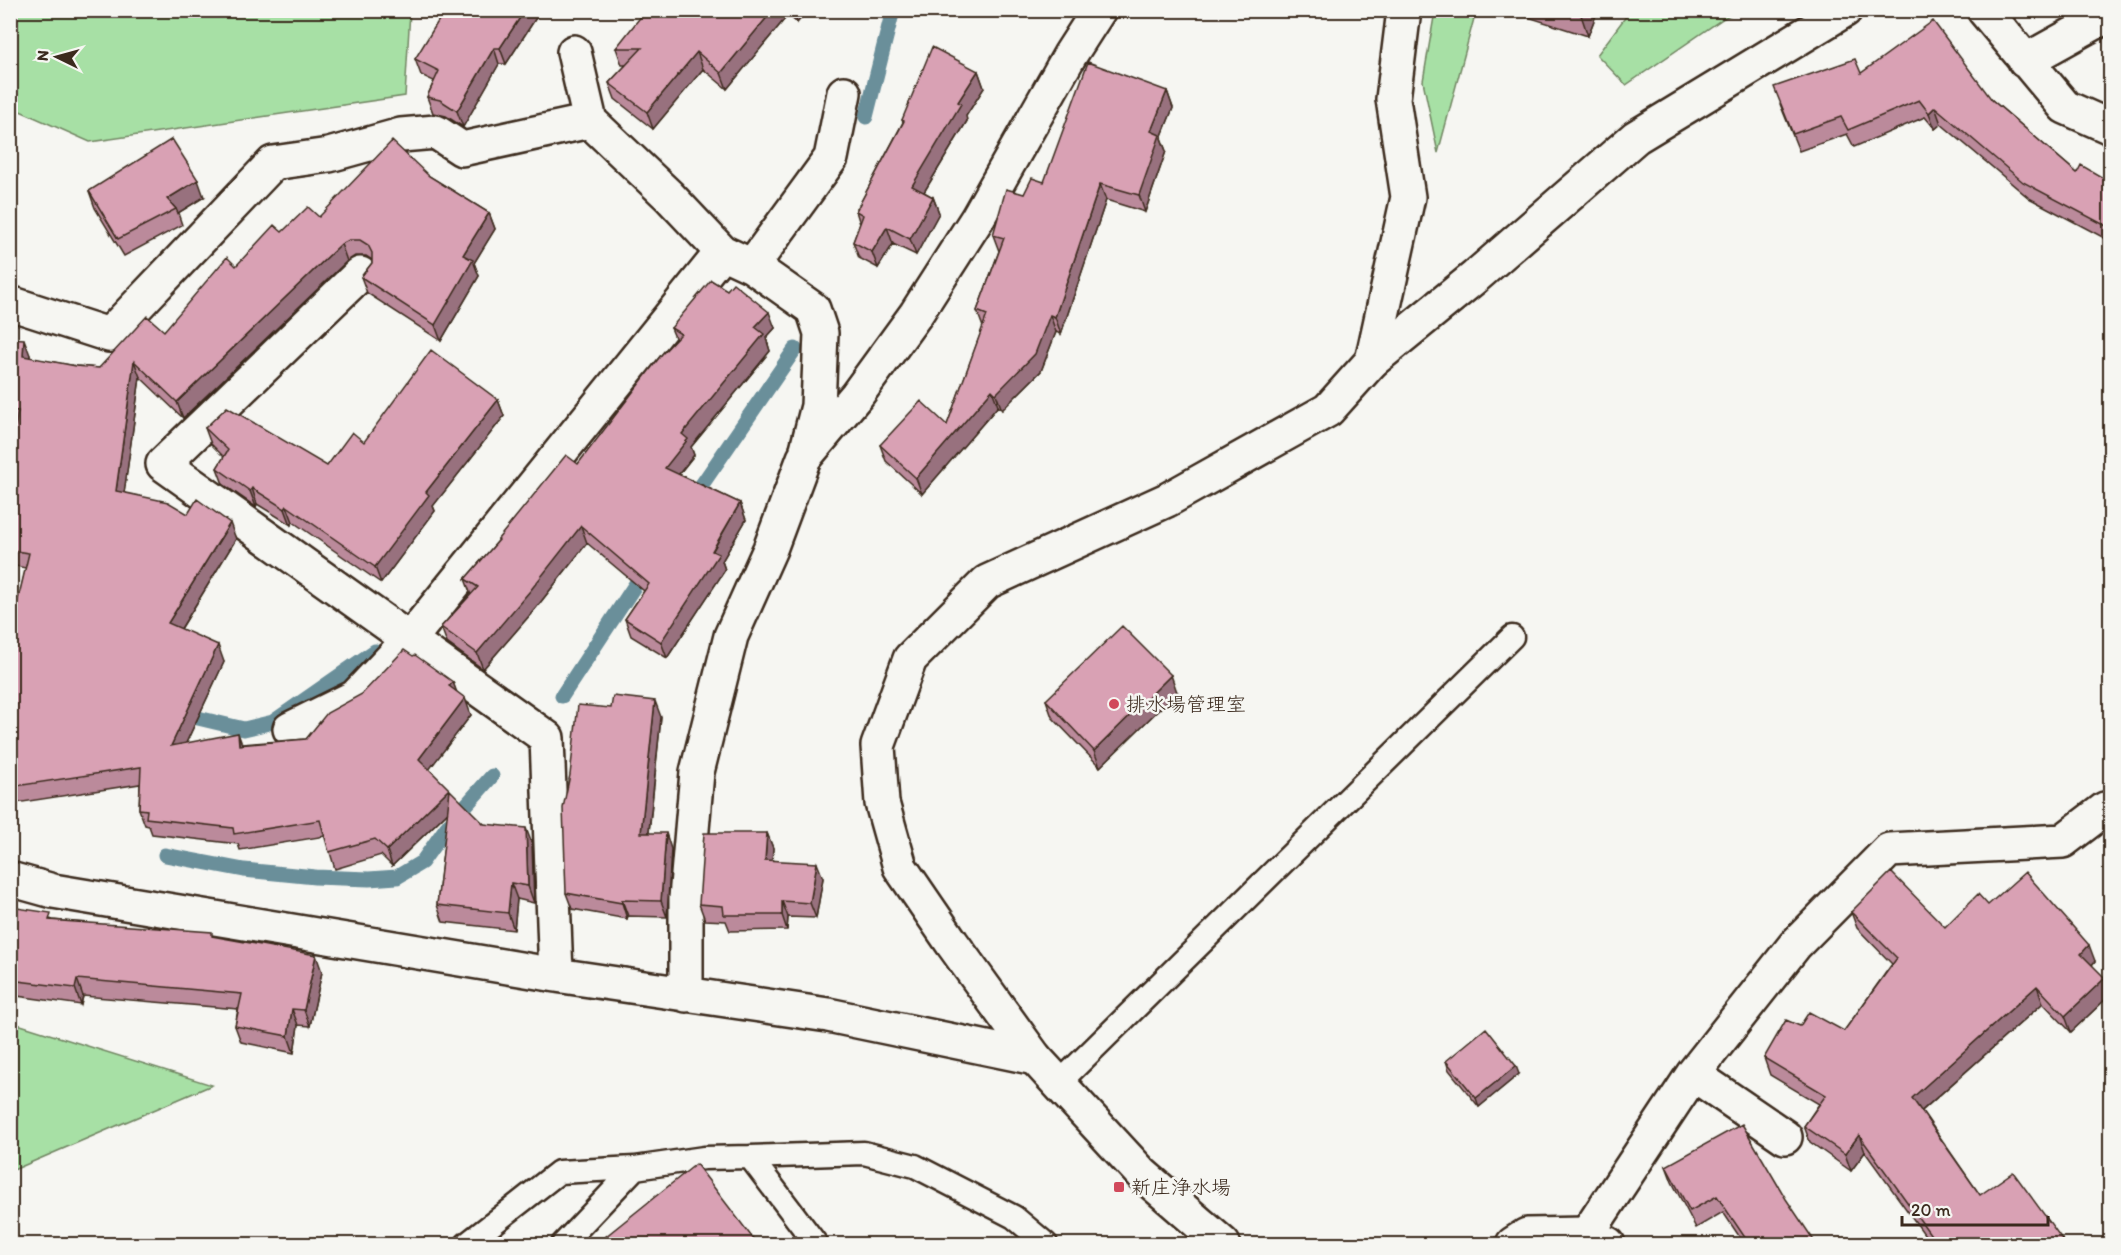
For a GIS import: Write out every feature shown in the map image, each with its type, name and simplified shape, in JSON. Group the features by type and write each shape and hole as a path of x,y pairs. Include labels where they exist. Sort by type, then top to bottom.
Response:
{"street":[{"path":"804,458 857,395 916,314 977,219 1070,55 1099,10"},
{"path":"1372,361 1408,197 1393,99 1404,10"},
{"path":"1223,1245 1142,1174 1035,1058 900,867 882,803 878,746 910,659 987,582 1167,500 1328,410 1372,361 1475,277 1636,137 1845,10"},
{"path":"1984,10 2065,107 2110,126"},
{"path":"2025,61 2110,14"},
{"path":"574,52 590,121 669,196 722,252 752,266 813,309 821,333 818,406 804,458 770,549 731,636 697,772 686,898 686,995"},
{"path":"752,266 831,158 844,93"},
{"path":"10,303 109,336 273,163 329,155 401,135 436,132 462,149 590,121"},
{"path":"290,729 355,697 409,640 722,252"},
{"path":"360,274 163,464 547,738 556,975"},
{"path":"1513,1245 1527,1235 1597,1239 1693,1074 1795,945 1889,850 2063,841 2104,809 2110,809"},
{"path":"10,879 53,891 556,975 828,1015 1035,1058"},
{"path":"1693,1074 1785,1137"}],"lane":[{"path":"1058,1084 1512,637"},
{"path":"467,1245 559,1172 635,1168 704,1158 864,1153 915,1166 1014,1217 1046,1245"},
{"path":"750,1157 816,1245"},
{"path":"563,1245 635,1168"}],"green space":[{"path":"11,10 410,11 405,96 90,142 11,107"},
{"path":"1435,11 1476,11 1438,153 1423,81"},
{"path":"1630,11 1738,11 1724,18 1626,85 1597,55"},
{"path":"11,1022 212,1085 11,1171"}],"building":[{"path":"445,10 525,10 500,48 494,48 457,111 440,100 427,97 439,71 415,59"},
{"path":"646,10 710,10 713,13 715,10 773,10 721,73 697,52 647,112 609,83 642,48 616,48"},
{"path":"1567,10 1582,10 1581,15"},
{"path":"1933,21 1992,100 2077,173 2081,165 2110,182 2110,228 2023,182 1935,107 1929,113 1919,100 1848,130 1841,117 1793,134 1774,87 1855,59 1861,73"},
{"path":"932,47 978,71 958,102 961,104 912,186 933,197 910,239 887,227 872,252 853,242 863,215 856,211 904,121 902,120"},
{"path":"1088,62 1167,91 1151,131 1160,135 1139,195 1100,184 1055,317 1050,315 1035,354 996,394 992,390 916,478 880,445 921,401 947,425 987,315 977,311 1004,238 993,235 1006,189 1024,194 1032,178 1044,182"},
{"path":"172,139 198,180 167,199 176,209 118,239 89,191"},
{"path":"392,141 429,176 489,213 463,255 473,260 435,325 361,277 372,263 372,253 368,245 360,240 349,240 341,244 177,402 134,361 116,491 168,502 188,514 197,499 230,523 168,623 218,645 171,746 238,733 239,745 306,739 327,713 362,694 404,650 415,655 453,682 449,686 465,698 419,759 449,789 387,850 375,839 329,852 320,820 234,834 233,828 146,818 147,810 139,809 141,767 10,787 10,633 29,553 10,550 10,462 18,411 10,410 10,338 24,339 23,356 99,368 147,316 164,331 227,257 236,266 274,225 282,232 308,207 319,217"},
{"path":"711,280 727,290 733,283 769,312 755,327 764,334 682,434 688,439 665,468 740,503 712,551 719,554 661,642 625,619 649,584 581,526 477,653 441,627 478,587 465,579 566,455 578,464 662,354 681,334 671,328"},
{"path":"431,350 498,400 426,492 429,495 375,567 287,506 285,509 252,488 250,491 217,468 228,450 205,428 227,407 327,466 352,432 364,442"},
{"name":"排水場管理室","path":"1122,626 1171,675 1094,751 1046,700"},
{"path":"613,696 655,701 641,833 666,833 661,901 622,900 622,903 566,893 563,808 570,775 578,705 611,708"},
{"path":"450,790 484,824 526,828 528,886 511,883 508,913 437,905"},
{"path":"704,833 767,833 765,860 817,863 810,903 782,901 782,915 724,915 723,906 699,904"},
{"path":"1891,872 1945,927 1978,894 1988,905 2025,872 2089,945 2081,954 2105,978 2065,1016 2037,986 1912,1098 1980,1195 2013,1172 2062,1239 2054,1245 1938,1245 1859,1135 1845,1154 1804,1126 1826,1095 1764,1058 1786,1020 1800,1026 1809,1012 1844,1031 1897,958 1851,912"},
{"path":"10,907 51,913 49,920 212,932 212,936 316,955 304,1010 292,1009 288,1036 235,1026 242,994 77,979 75,988 10,980"},
{"path":"1486,1028 1516,1066 1476,1098 1446,1061"},
{"path":"1742,1124 1786,1199 1817,1245 1750,1245 1717,1196 1690,1211 1666,1166"},
{"path":"696,1164 758,1245 595,1245"}],"waterway":[{"path":"866,117 893,10"},
{"path":"690,502 795,349"},
{"path":"562,696 647,567"},
{"path":"177,713 244,729 273,722 375,651"},
{"path":"165,855 244,870 315,877 369,879 397,877 422,862 446,828 492,776"}],"place":[{"name":"排水場管理室","path":"1114,704"},
{"name":"新庄浄水場","path":"1119,1187"}]}
